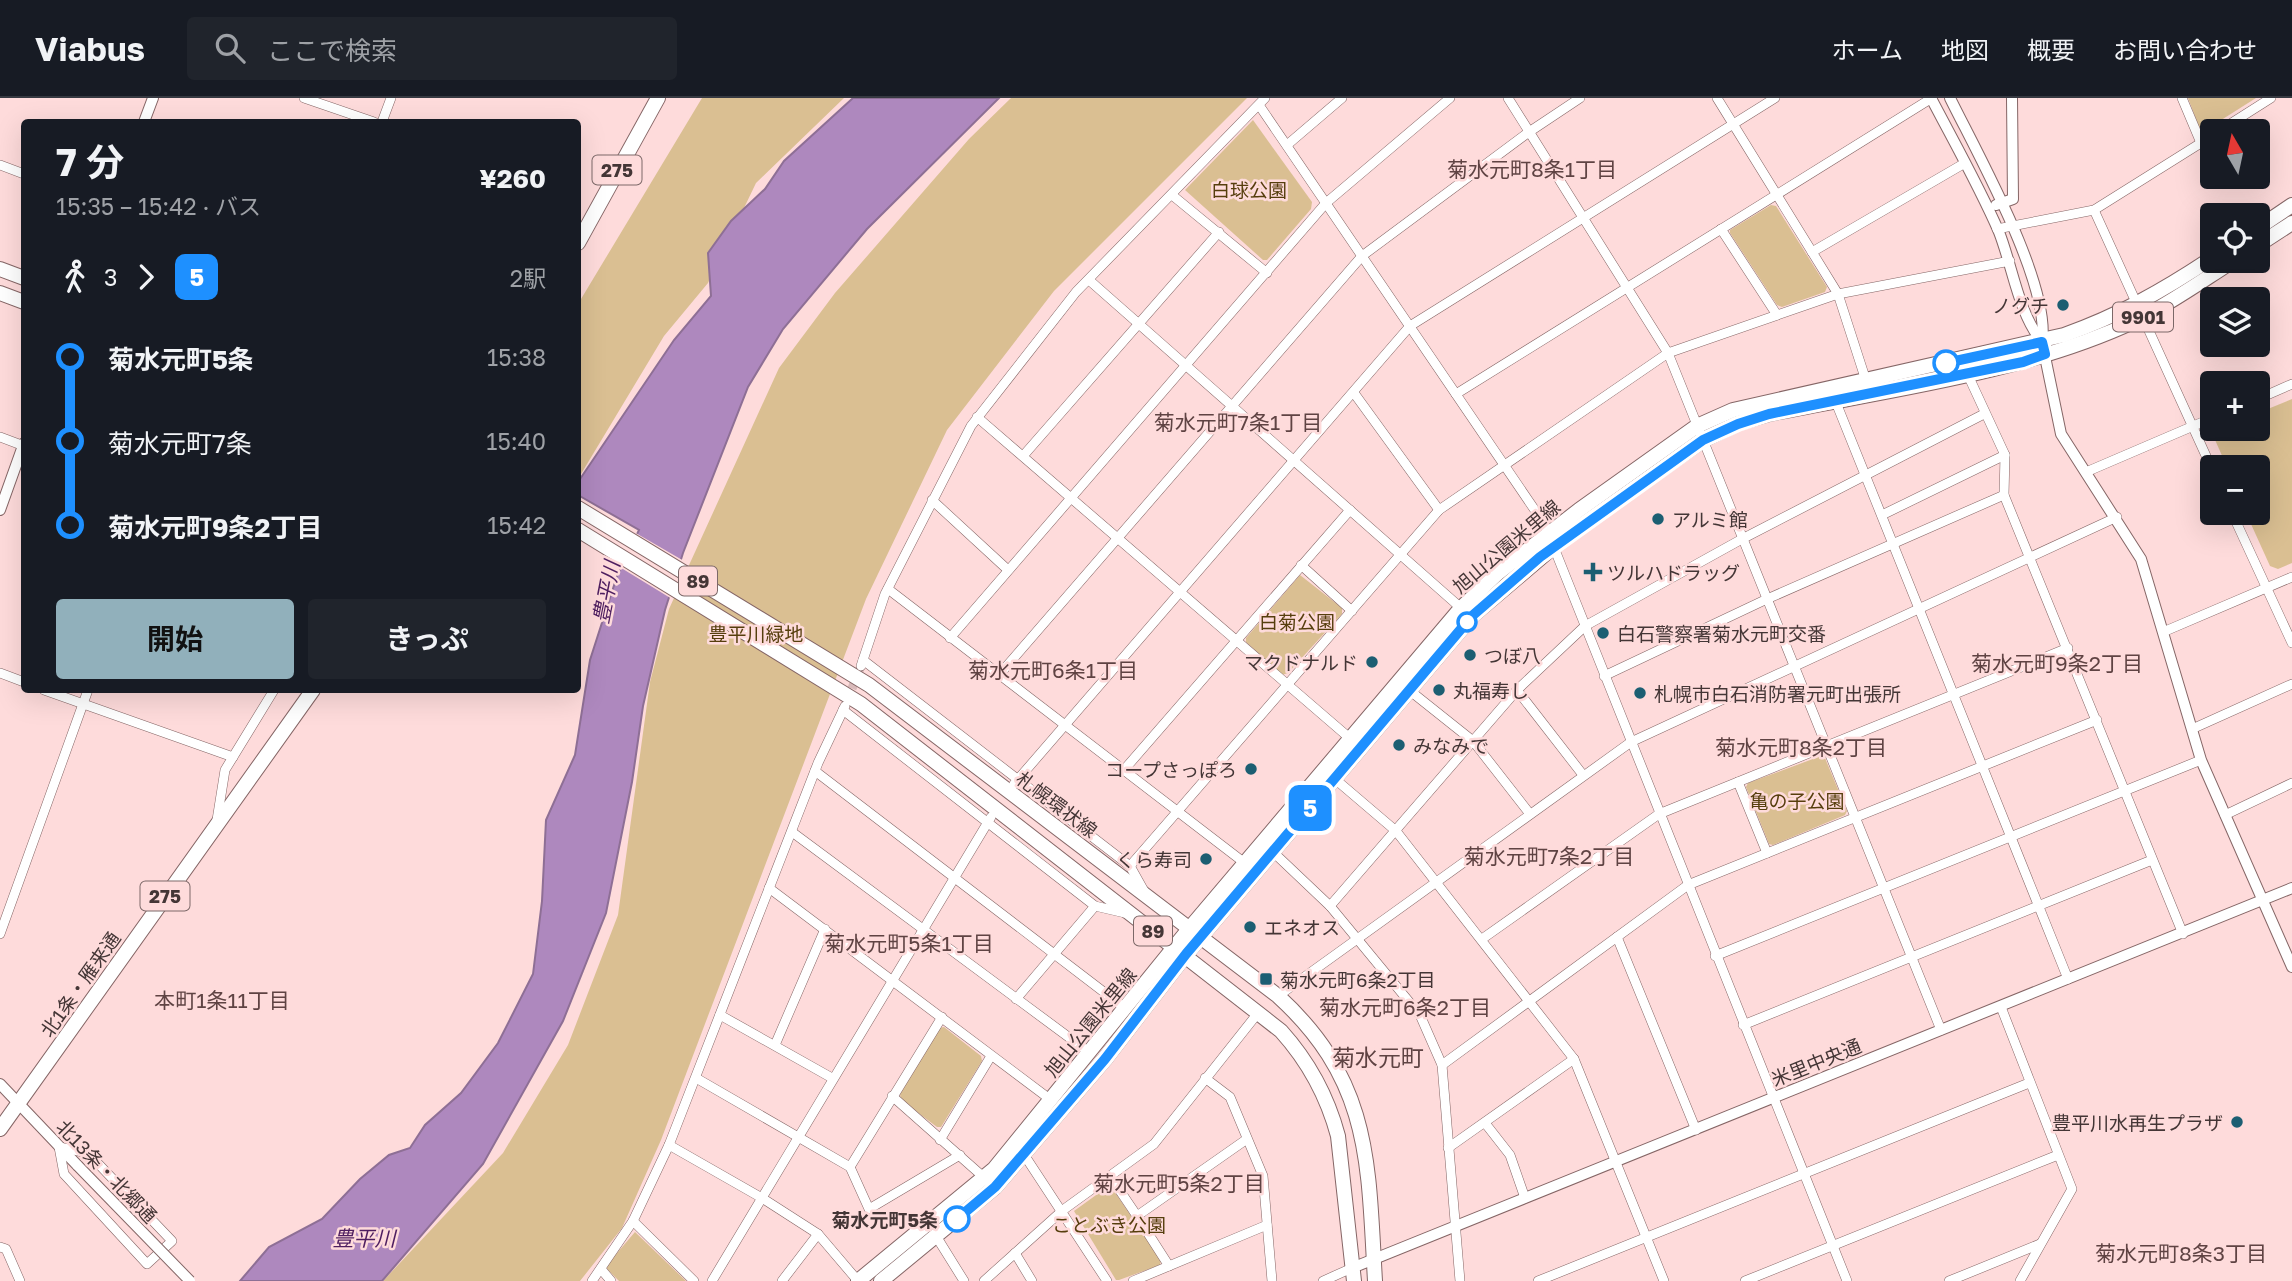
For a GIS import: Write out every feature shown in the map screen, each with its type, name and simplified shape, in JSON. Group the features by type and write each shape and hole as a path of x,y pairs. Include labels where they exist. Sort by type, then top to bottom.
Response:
{"main road":[{"name":"275","path":"583,224 658,98"},
{"path":"2270,220 2292,205"},
{"path":"2270,237 2292,223"},
{"name":"旭山公園米里線","path":"2139,312 2200,267"},
{"path":"0,269 21,277"},
{"name":"旭山公園米里線","path":"1019,1148 1051,1100 1126,1009 1273,852 1335,779 1356,743 1461,608 1498,573 1550,541 1700,433 1752,404 1967,373 2043,348 2099,323 2139,312 2211,273"},
{"path":"0,293 21,301"},
{"name":"旭山公園米里線","path":"1700,433 1835,400 1869,386 2043,348"},
{"name":"札幌環状線","path":"581,510 818,653 880,694 1278,996 1321,1040 1350,1093 1362,1129 1366,1159 1375,1281"},
{"name":"89","path":"581,532 861,704 1281,1031 1308,1063 1333,1117 1338,1136 1353,1275"},
{"name":"旭山公園米里線","path":"1195,933 1247,864 1356,743 1409,690 1472,616 1550,541"},
{"name":"北1条・雁来通","path":"0,1129 311,693"},
{"name":"旭山公園米里線","path":"881,1281 936,1236 1105,1059 1180,950"},
{"name":"旭山公園米里線","path":"858,1281 990,1182"}],"street":[{"path":"145,119 153,98"},
{"path":"304,98 365,119"},
{"path":"383,119 391,98"},
{"path":"1287,145 1342,98"},
{"path":"950,638 1326,202 1450,98"},
{"path":"1508,98 1668,353 1941,1030"},
{"path":"999,675 1363,256 1529,132 1580,98"},
{"path":"1717,98 1838,294 1869,386"},
{"path":"1016,782 1410,326 1775,98"},
{"path":"1456,394 1931,98 1988,208 2010,261 2032,330 2043,348"},
{"path":"1950,98 2012,226 2044,327 2043,348 2061,434 2141,559 2201,760 2292,967"},
{"path":"1988,208 2013,199 2012,98"},
{"path":"2182,98 2200,141"},
{"path":"2238,119 2271,98"},
{"path":"1149,900 1130,866 862,663 888,589 932,500 978,417 1088,280 1262,101 1287,145 1505,466 1550,541 1847,1281"},
{"path":"1997,229 2094,210 2200,144"},
{"path":"1812,252 1965,163"},
{"path":"0,165 21,173"},
{"path":"1172,195 1266,273"},
{"path":"2094,210 2206,455"},
{"path":"1721,229 1777,315"},
{"path":"1023,456 1219,232"},
{"path":"1130,866 1439,510 1668,353 1838,294 2010,261"},
{"path":"1088,280 1461,608"},
{"path":"1967,373 2004,455 2004,495 2183,934"},
{"path":"2270,394 2292,384"},
{"path":"1354,393 1439,510"},
{"path":"1835,400 2068,979"},
{"path":"1330,906 1517,690 1585,626 1742,539 1984,414"},
{"path":"978,417 1356,743"},
{"path":"2086,472 2200,423"},
{"path":"0,437 21,444"},
{"path":"0,510 21,453"},
{"path":"1882,515 2004,455"},
{"path":"1604,676 1767,599 2004,495"},
{"path":"932,500 1008,570"},
{"path":"1123,771 1350,510"},
{"path":"1278,996 1631,742 2116,517"},
{"path":"2237,525 2292,643"},
{"path":"1301,565 1352,611"},
{"path":"2163,632 2292,577"},
{"path":"888,589 1247,864"},
{"path":"1482,939 1659,814 2068,648"},
{"path":"0,673 21,681"},
{"path":"2192,729 2292,684"},
{"path":"1409,690 1473,741 1530,814"},
{"path":"1517,690 1583,775"},
{"path":"52,693 233,757"},
{"path":"0,934 87,693"},
{"path":"217,821 225,770 272,693"},
{"path":"592,1281 633,1222 669,1145 815,771 844,708 989,819 1095,906 1130,914"},
{"path":"1441,1065 1688,885 2097,720"},
{"path":"1715,956 2201,760"},
{"path":"815,771 1126,1009"},
{"path":"1335,779 1396,831 1574,1059 1664,1281"},
{"path":"1738,782 1767,853"},
{"path":"2225,815 2292,783"},
{"path":"712,1281 989,819"},
{"path":"792,832 1090,1054"},
{"path":"1273,852 1330,906 1420,1015 1441,1065 1460,1281"},
{"path":"1743,1024 2152,860"},
{"path":"769,888 1051,1100"},
{"name":"米里中央通","path":"1353,1275 1374,1259 2292,888"},
{"path":"1016,999 1052,953 1095,906"},
{"path":"775,1045 825,929"},
{"path":"1617,937 1696,1130"},
{"path":"2001,1007 2072,1189 2020,1281"},
{"path":"984,1281 1063,1210 1154,1144 1258,1013"},
{"path":"720,1014 832,1078"},
{"path":"850,1167 942,1017"},
{"path":"940,1140 991,1056"},
{"path":"1448,1148 1574,1059"},
{"path":"696,1077 796,1138 850,1167 869,1209 960,1155"},
{"path":"1205,1078 1230,1097 1263,1176 1272,1281"},
{"path":"1538,1281 2029,1083"},
{"name":"北13条・北郷通","path":"0,1084 190,1281"},
{"path":"892,1096 990,1182"},
{"path":"1485,1123 1510,1155 1525,1198"},
{"path":"1137,1216 1248,1139"},
{"path":"669,1145 762,1198 818,1234 858,1281"},
{"path":"59,1147 88,1153 172,1241 147,1264 64,1174 59,1147"},
{"path":"1019,1148 1063,1210 1107,1281"},
{"path":"1745,1281 2058,1155"},
{"path":"1110,1177 1169,1266"},
{"path":"633,1222 694,1281"},
{"path":"1133,1281 1267,1225"},
{"path":"782,1281 818,1234"},
{"path":"936,1236 964,1281"},
{"path":"1948,1281 2040,1244"},
{"path":"0,1247 6,1249 20,1281"},
{"path":"1015,1253 1032,1281"},
{"path":"601,1269 611,1281"},
{"path":"1323,1281 1353,1275"}],"green space":[{"path":"702,98 844,98 756,183 708,283 664,336 581,474 581,299"},
{"name":"豊平川緑地","path":"1011,98 1247,98 1054,291 947,430 866,599 661,1140 622,1228 580,1281 383,1281 503,1153 568,1045 618,915 650,682 669,609 779,368 835,293 969,139"},
{"path":"2188,98 2256,98 2223,119 2200,119 2199,127"},
{"name":"白球公園","path":"1253,120 1312,202 1311,209 1267,260 1263,260 1185,190"},
{"path":"1771,205 1776,206 1827,287 1825,292 1782,307 1777,305 1730,233 1730,230"},
{"path":"2292,399 2292,563 2278,569 2270,566 2251,525 2270,525 2270,455 2222,455 2216,441 2270,441 2270,408"},
{"name":"白菊公園","path":"1300,575 1342,608 1342,614 1288,673 1282,675 1246,642 1246,638"},
{"name":"亀の子公園","path":"1821,756 1825,758 1847,811 1845,815 1773,845 1769,844 1746,787 1748,783"},
{"path":"944,1027 981,1056 982,1061 941,1127 937,1127 901,1100 900,1094 939,1028"},
{"name":"ことぶき公園","path":"1110,1185 1161,1260 1160,1265 1119,1280 1116,1280 1074,1211"},
{"path":"635,1232 686,1281 619,1281 605,1267"}],"water":[{"name":"豊平川","path":"853,98 999,98 867,229 783,329 748,387 683,553 665,610 643,706 632,782 606,913 563,1021 483,1164 382,1281 240,1281 269,1247 322,1219 360,1179 389,1155 410,1148 425,1125 461,1093 498,1043 533,974 542,901 546,820 575,755 590,660 617,576 639,530 581,497 581,478 674,340 711,296 708,253 731,221 765,189 784,161"}],"pier":[{"path":"634,532 684,561 672,599 618,566"}],"tunnel":[{"path":"847,701 861,666"}],"bus line":[{"name":"5","path":"957,1219 995,1187 1105,1059 1186,954 1424,672 1472,616 1503,589 1570,533 1715,433 1769,414 2023,362 2045,354 2042,342 1946,363"}],"place":[{"name":"ノグチ","path":"2063,305"},
{"name":"アルミ館","path":"1658,519"},
{"name":"ツルハドラッグ","path":"1593,572"},
{"name":"白石警察署菊水元町交番","path":"1603,633"},
{"name":"つぼ八","path":"1470,655"},
{"name":"マクドナルド","path":"1372,662"},
{"name":"丸福寿し","path":"1439,690"},
{"name":"札幌市白石消防署元町出張所","path":"1640,693"},
{"name":"みなみで","path":"1399,745"},
{"name":"コープさっぽろ","path":"1251,769"},
{"name":"くら寿司","path":"1206,859"},
{"name":"エネオス","path":"1250,927"},
{"name":"菊水元町6条2丁目","path":"1266,979"},
{"name":"豊平川水再生プラザ","path":"2237,1122"},
{"name":"菊水元町5条","path":"957,1219"}],"district":[{"name":"菊水元町8条1丁目","path":"1532,169"},
{"name":"菊水元町7条1丁目","path":"1238,422"},
{"name":"菊水元町9条2丁目","path":"2057,663"},
{"name":"菊水元町6条1丁目","path":"1053,670"},
{"name":"菊水元町8条2丁目","path":"1801,747"},
{"name":"菊水元町7条2丁目","path":"1549,856"},
{"name":"菊水元町5条1丁目","path":"909,943"},
{"name":"本町1条11丁目","path":"222,1000"},
{"name":"菊水元町6条2丁目","path":"1405,1007"},
{"name":"菊水元町","path":"1378,1057"},
{"name":"菊水元町5条2丁目","path":"1179,1183"},
{"name":"菊水元町8条3丁目","path":"2181,1253"}]}
